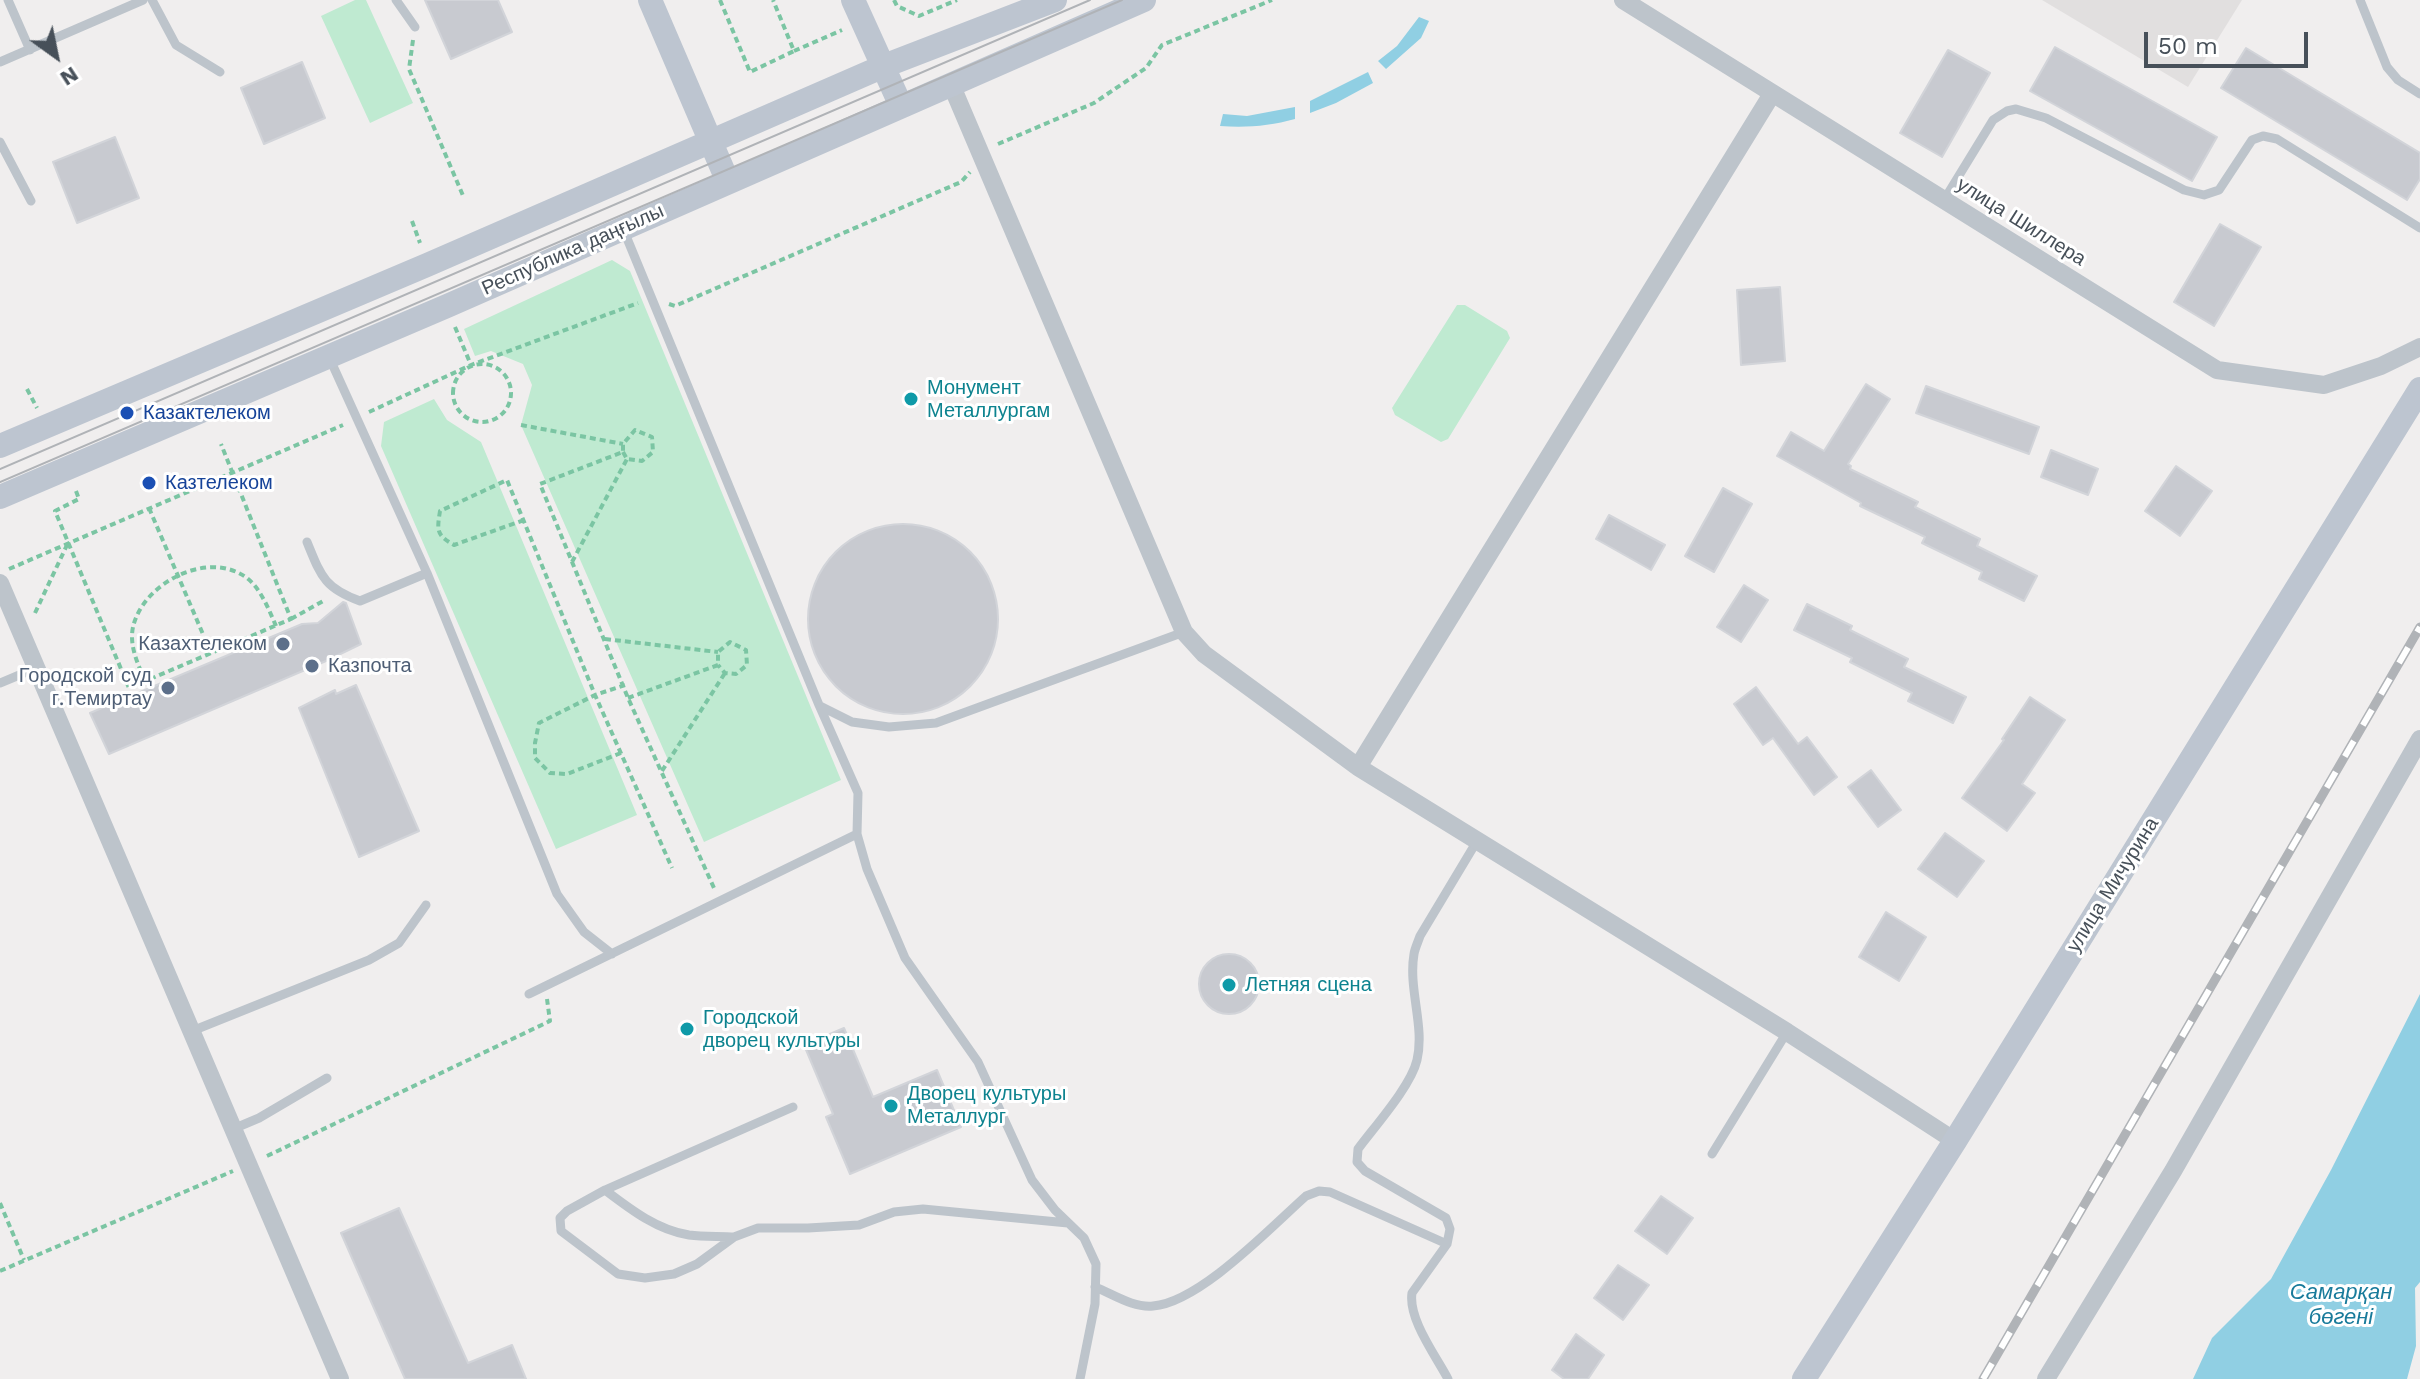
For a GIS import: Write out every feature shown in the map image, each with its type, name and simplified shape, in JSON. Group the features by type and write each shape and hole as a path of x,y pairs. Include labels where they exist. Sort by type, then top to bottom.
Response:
{"main road":[{"path":"650,0 728,182"},
{"path":"853,0 901,106"},
{"path":"0,446 884,66 1055,0"},
{"name":"Республика даңғылы","path":"0,497 447,306 1144,0"},
{"name":"улица Мичурина","path":"1804,1379 1955,1141 2420,389"}],"street":[{"name":"улица Шиллера","path":"1623,0 2217,370 2324,385 2381,366 2420,347"},
{"path":"951,84 1184,632 1204,654 1358,767 1787,1032 1955,1141"},
{"path":"1358,767 1772,94"},
{"path":"0,583 340,1379"},
{"path":"2046,1379 2173,1171 2420,739"}],"lane":[{"path":"8,0 30,50"},
{"path":"0,62 143,0"},
{"path":"152,0 176,45 220,72"},
{"path":"396,0 415,27"},
{"path":"2360,0 2387,67 2398,80 2420,94"},
{"path":"1944,200 1993,120 2016,109 2046,118 2184,190 2204,195 2219,190 2252,140 2263,136 2277,139 2420,228"},
{"path":"0,142 31,201"},
{"path":"622,228 858,793 857,834 867,869 905,958 978,1062 1032,1180 1055,1210 1084,1238 1096,1264 1095,1304 1080,1379"},
{"path":"329,357 427,573 557,894 584,932 612,954"},
{"path":"307,542 320,573 338,593 360,601 427,573"},
{"path":"819,705 852,722 889,727 936,723 1184,632"},
{"path":"0,683 36,668"},
{"path":"529,994 857,834"},
{"path":"1448,1379 1414,1315 1411,1302 1412,1293 1447,1244 1450,1229 1446,1218 1365,1171 1357,1162 1358,1149 1408,1082 1417,1063 1419,1044 1414,954 1420,936 1477,841"},
{"path":"192,1031 369,960 399,943 426,905"},
{"path":"1712,1154 1787,1032"},
{"path":"233,1129 259,1118 327,1078"},
{"path":"793,1107 605,1190 567,1211 560,1218 561,1231 618,1274 645,1278 674,1274 697,1264 734,1237 758,1228 859,1225 894,1212 923,1209 1068,1223"},
{"path":"605,1190 639,1216 662,1227 688,1235 734,1237"},
{"path":"1095,1287 1136,1305 1153,1306 1172,1301 1206,1285 1306,1196 1319,1191 1330,1192 1447,1244"}],"path":[{"path":"720,0 750,72 842,30"},
{"path":"773,0 794,51"},
{"path":"894,0 897,6 919,16 957,0"},
{"path":"0,573 233,473 471,365 651,298 675,306 961,182 991,147 1094,103 1146,68 1162,45 1272,0"},
{"path":"415,27 409,69 464,198"},
{"path":"447,306 471,365"},
{"path":"482,363 496,367 504,374 510,387 508,406 502,415 493,420 483,423 473,421 464,417 454,403 454,383 459,374 471,365 482,363"},
{"path":"27,389 41,415"},
{"path":"521,425 623,444"},
{"path":"635,430 652,437 653,452 642,461 627,459 623,444 635,430"},
{"path":"221,444 291,619"},
{"path":"623,452 540,484 628,698 720,901"},
{"path":"572,562 627,459"},
{"path":"524,520 454,545 443,539 437,528 440,511 507,480 524,520 595,695 672,868"},
{"path":"76,491 79,499 55,511 129,688 276,626 338,593"},
{"path":"149,508 211,653"},
{"path":"24,639 68,543"},
{"path":"145,681 134,657 133,629 143,603 163,584 178,577 198,569 228,568 249,579 264,600 276,626"},
{"path":"604,639 718,652 730,642 746,650 747,665 736,674 725,673 718,665 718,652"},
{"path":"628,698 718,665"},
{"path":"662,771 725,673"},
{"path":"621,753 567,774 550,773 535,758 535,743 539,723 595,695 625,685"},
{"path":"0,1271 249,1165 550,1021 546,986"},
{"path":"0,1203 24,1260"}],"shaded area":[{"path":"2042,0 2242,0 2188,87"}],"green space":[{"path":"355,0 366,0 413,103 370,123 321,16"},
{"path":"612,260 630,271 841,780 704,842 521,425 532,385 523,364 491,351 475,356 464,329"},
{"path":"1457,305 1465,305 1507,331 1510,338 1448,439 1441,442 1395,415 1392,408"},
{"path":"434,399 447,420 481,442 637,815 556,849 381,446 384,422"}],"water":[{"path":"1419,17 1429,21 1421,38 1386,69 1378,61 1397,46"},
{"path":"1368,72 1373,83 1310,113 1310,101"},
{"path":"1295,107 1295,119 1258,126 1220,126 1223,114 1247,116"},
{"name":"Самарқан бөгені","path":"2420,994 2420,1282 2415,1288 2416,1346 2407,1379 2193,1379 2212,1338 2271,1279 2331,1170"}],"building":[{"path":"425,0 498,0 512,32 451,59"},
{"path":"2055,47 2217,137 2192,181 2030,91"},
{"path":"2246,48 2420,153 2420,179 2407,200 2221,88"},
{"path":"1948,50 1990,73 1942,157 1900,133"},
{"path":"302,62 325,118 264,144 241,88"},
{"path":"115,137 139,198 77,223 53,162"},
{"path":"2220,224 2261,247 2214,326 2174,302"},
{"path":"1780,287 1785,361 1741,365 1737,290"},
{"path":"1866,384 1890,399 1848,464 1850,469 1918,502 1915,507 1980,539 1977,546 2037,576 2024,601 1979,579 1982,572 1922,543 1925,537 1860,506 1861,503 1777,456 1791,432 1824,451"},
{"path":"1926,386 2039,427 2029,454 1916,413"},
{"path":"2051,450 2098,469 2088,495 2041,477"},
{"path":"2176,466 2212,491 2180,536 2145,511"},
{"path":"1723,488 1752,504 1714,572 1685,556"},
{"path":"1609,515 1665,545 1651,570 1596,539"},
{"path":"903,524 939,531 970,552 991,583 998,619 991,655 970,686 939,707 903,714 867,707 836,686 815,655 808,619 815,583 836,552 867,531"},
{"path":"1744,585 1768,600 1741,642 1717,627"},
{"path":"343,602 361,644 109,754 90,713 302,624 318,623"},
{"path":"1807,604 1908,659 1904,667 1966,697 1953,723 1908,701 1912,693 1850,662 1852,658 1794,630"},
{"path":"356,685 419,831 359,857 299,708 335,690 336,694"},
{"path":"1756,687 1798,744 1807,737 1837,777 1814,795 1773,738 1763,745 1734,704"},
{"path":"2030,697 2065,720 2022,784 2035,793 2007,831 1962,798 2004,740"},
{"path":"1871,770 1901,810 1878,827 1848,787"},
{"path":"1945,833 1984,861 1957,897 1918,869"},
{"path":"1886,912 1926,937 1899,981 1859,957"},
{"name":"Летняя сцена","path":"1229,954 1241,956 1250,963 1257,972 1257,996 1250,1005 1241,1012 1229,1014 1217,1012 1208,1005 1201,996 1199,984 1201,972 1208,963 1217,956"},
{"name":"Дворец культуры Металлург","path":"844,1028 873,1097 937,1070 961,1127 850,1174 826,1117 833,1114 804,1045"},
{"path":"1661,1196 1693,1218 1667,1254 1635,1231"},
{"path":"399,1208 468,1363 512,1345 526,1379 405,1379 341,1233"},
{"path":"1618,1265 1649,1285 1623,1320 1594,1298"},
{"path":"1576,1334 1604,1355 1588,1379 1564,1379 1552,1370"}],"tram line":[{"path":"0,469 1090,0"},
{"path":"0,482 1122,0"}],"railway":[{"path":"1983,1379 2420,627"}],"place":[{"name":"Монумент Металлургам","path":"911,399"},
{"name":"Казактелеком","path":"127,413"},
{"name":"Казтелеком","path":"149,483"},
{"name":"Казахтелеком","path":"283,644"},
{"name":"Казпочта","path":"312,666"},
{"name":"Городской суд г.Темиртау","path":"168,688"},
{"name":"Летняя сцена","path":"1229,985"},
{"name":"Городской дворец культуры","path":"687,1029"},
{"name":"Дворец культуры Металлург","path":"891,1106"}]}
